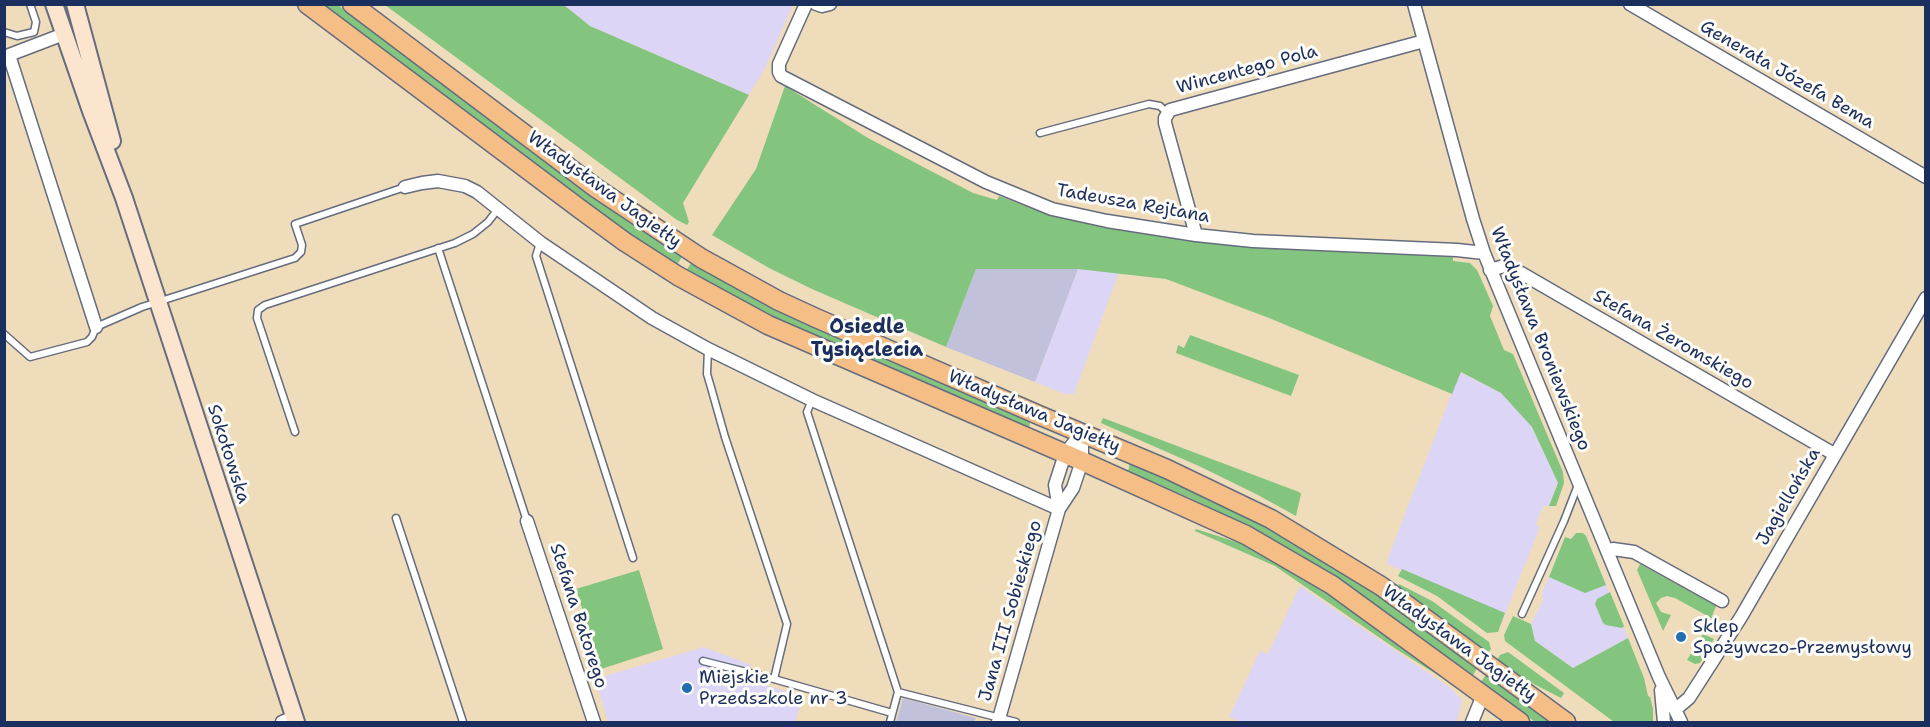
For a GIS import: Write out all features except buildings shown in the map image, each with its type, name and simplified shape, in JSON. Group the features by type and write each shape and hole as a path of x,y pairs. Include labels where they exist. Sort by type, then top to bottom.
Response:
{"main road":[{"name":"Władysława Jagiełły","path":"307,4 616,236 678,276 768,325 1246,535 1332,585 1520,723"},
{"name":"Władysława Jagiełły","path":"352,4 596,188 701,258 752,287 807,314 1206,487 1302,536 1381,585 1566,723"}],"street":[{"name":"Sokołowska","path":"54,4 124,198 291,721"},
{"name":"Sokołowska","path":"75,4 104,107 124,198"},
{"name":"Tadeusza Rejtana","path":"806,4 779,64 781,76 997,187 1052,209 1107,221 1253,241 1484,253"},
{"path":"816,4 830,4"},
{"name":"Władysława Broniewskiego","path":"1414,4 1473,219 1490,270 1659,677 1679,719"},
{"name":"Generała Józefa Bema","path":"1630,4 1926,177"},
{"path":"64,34 7,56 96,327"},
{"name":"Wincentego Pola","path":"1196,235 1165,123 1170,110 1424,41"},
{"path":"405,187 438,181 465,186 541,243 652,318 708,349 812,400 1059,509"},
{"name":"Stefana Żeromskiego","path":"1490,270 1504,266 1521,273 1834,454"},
{"name":"Jagiellońska","path":"1679,719 1689,698 1741,616 1926,298"},
{"name":"Jana III Sobieskiego","path":"1059,509 1055,485 1065,454 1082,432"},
{"name":"Jana III Sobieskiego","path":"999,721 1059,509 1073,488 1082,461 1082,432"},
{"name":"Stefana Batorego","path":"527,521 594,723"},
{"path":"1607,551 1613,549 1634,552 1722,601"},
{"name":"Władysława Broniewskiego","path":"1659,677 1664,706 1664,723"},
{"path":"1472,723 1483,695"}],"lane":[{"path":"4,32 17,36 33,32 36,22 30,4"},
{"path":"27,33 32,46"},
{"path":"1040,133 1149,104 1160,106 1167,113"},
{"path":"4,334 30,357 87,342 96,327 158,303 295,258 301,252 302,245 295,224 405,187"},
{"path":"295,432 257,318 258,310 265,305 438,249 473,234 488,222 498,209"},
{"path":"541,243 536,256 633,558"},
{"path":"438,249 527,521"},
{"path":"708,349 710,384 725,437 786,624 774,679"},
{"path":"812,400 807,412 898,692 890,723"},
{"path":"1522,614 1579,482"},
{"path":"396,518 463,723"},
{"path":"703,661 892,713"},
{"path":"898,692 999,721 1016,723"}],"shaded area":[{"path":"564,5 793,5 765,68 749,95 590,26"},
{"path":"976,269 1078,269 1035,382 946,347"},
{"path":"1078,269 1119,272 1074,394 1064,394 1035,382"},
{"path":"1460,372 1501,393 1532,427 1558,483 1549,506 1544,506 1539,516 1536,525 1540,527 1503,619 1386,563"},
{"path":"1576,533 1583,533 1586,536 1628,638 1573,668 1535,641 1531,624 1543,600 1542,594 1565,537 1571,539"},
{"path":"1300,586 1452,689 1462,700 1457,722 1242,722 1229,717 1260,651 1268,654"},
{"name":"Miejskie Przedszkole nr 3","path":"704,647 751,665 748,679 803,697 795,722 608,722 595,679"},
{"path":"903,698 976,718 974,722 896,722"}],"green space":[{"path":"322,5 338,5 615,212 683,255 677,265 609,221"},
{"path":"385,5 564,5 590,26 749,95 683,203 689,222 687,225 677,220"},
{"path":"785,86 868,138 973,193 997,200 999,196 1033,209 1114,228 1216,243 1453,257 1453,261 1470,263 1477,270 1493,306 1490,316 1504,350 1513,354 1563,472 1564,483 1556,506 1549,506 1558,483 1532,427 1501,393 1461,372 1452,394 1269,318 1166,279 1078,269 976,269 946,347 769,268 712,235 756,169"},
{"path":"691,263 786,314 1031,419 1029,428 784,322 686,271"},
{"path":"1190,335 1299,375 1291,396 1176,353 1178,345 1184,348"},
{"path":"1103,418 1299,492 1301,494 1296,516 1201,467 1101,423"},
{"path":"1130,461 1250,516 1383,597 1477,668 1473,675 1377,606 1288,548 1188,497 1128,472"},
{"path":"1196,529 1249,546 1295,573 1349,607 1460,689 1396,649 1275,566 1195,531"},
{"path":"1576,533 1583,533 1586,536 1606,585 1585,593 1549,577 1565,537 1571,539"},
{"path":"1640,564 1702,598 1704,595 1717,604 1712,616 1723,623 1667,596 1656,603 1661,612 1671,615 1663,631 1637,570"},
{"path":"1402,569 1505,613 1498,632 1487,633 1437,596 1398,576"},
{"path":"639,570 663,649 601,669 576,589"},
{"path":"1399,584 1432,601 1489,642 1491,649 1488,653 1398,586"},
{"path":"1610,592 1624,626 1622,628 1603,623 1595,604 1597,599"},
{"path":"1513,616 1531,624 1535,641 1573,668 1628,638 1650,697 1653,722 1614,722 1505,641 1504,635"},
{"path":"1703,634 1714,639 1700,663 1695,664 1687,660"},
{"path":"1508,652 1564,693 1561,698 1530,682 1497,660 1500,655"},
{"path":"1487,673 1553,722 1535,722 1481,682"}],"place":[{"name":"Sklep Spożywczo-Przemysłowy","path":"1681,637"},
{"name":"Miejskie Przedszkole nr 3","path":"687,688"}],"district":[{"name":"Osiedle Tysiąclecia","path":"867,340"}]}
